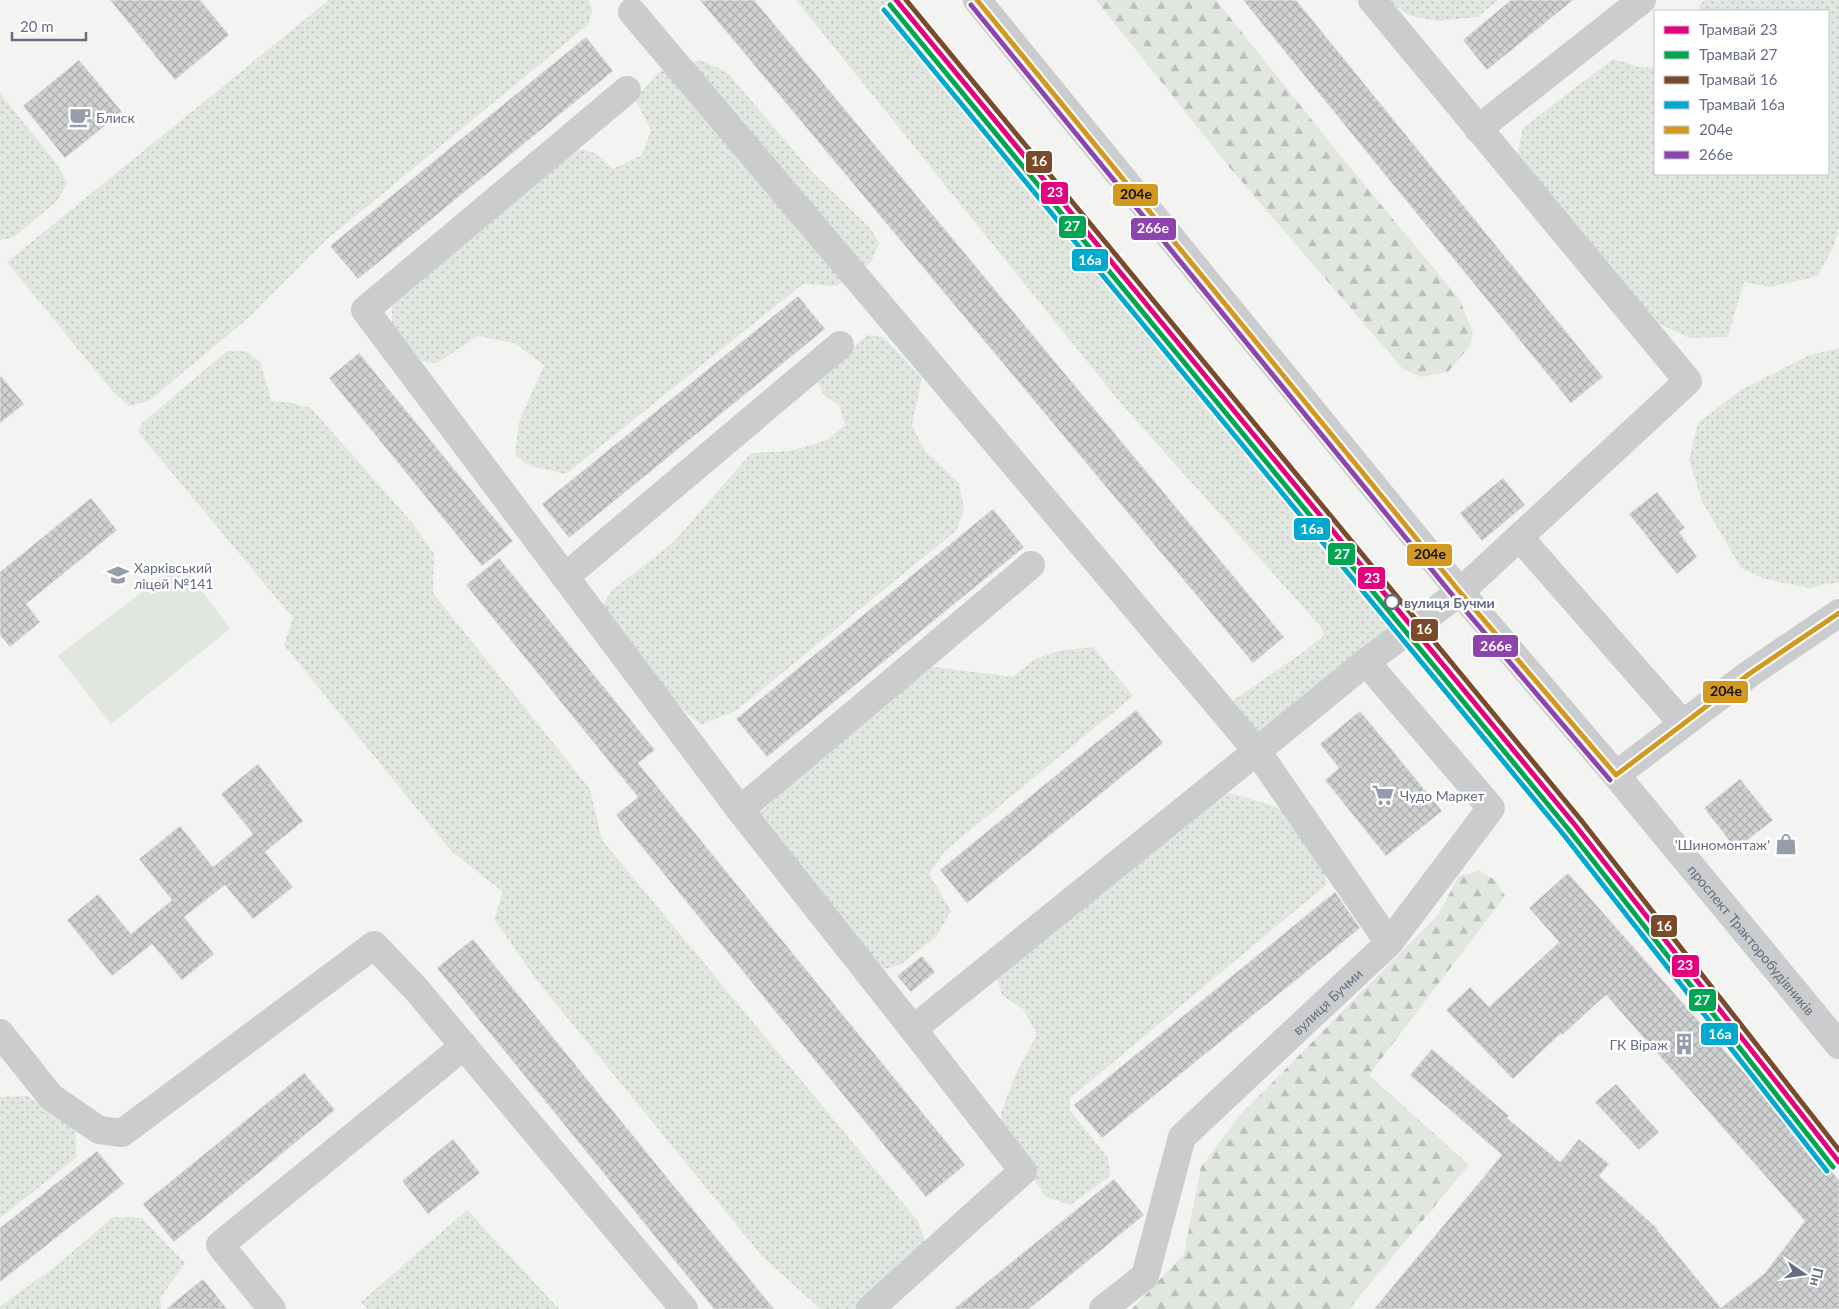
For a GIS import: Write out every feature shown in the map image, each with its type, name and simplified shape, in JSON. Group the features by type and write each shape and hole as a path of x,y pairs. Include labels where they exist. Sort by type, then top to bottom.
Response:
{"street":[{"name":"проспект Тракторобудівників","path":"976,0 1460,592 1616,775 1839,1045"},
{"path":"913,1029 1366,662 1460,592 1688,381 1372,0"},
{"path":"1478,129 1642,0"},
{"path":"632,12 1257,751 1389,943"},
{"path":"627,90 365,310 740,810 913,1029 1022,1171 870,1309"},
{"path":"566,577 840,345"},
{"path":"1520,538 1683,724"},
{"path":"740,810 1031,565"},
{"path":"1616,775 1749,674 1839,613"},
{"name":"вулиця Бучми","path":"1103,1309 1145,1276 1182,1137 1389,943 1491,808 1366,662"},
{"path":"0,1033 51,1097 99,1130 122,1133 374,945 416,989 684,1309"},
{"path":"272,1309 220,1245 464,1046"}],"green space":[{"path":"329,0 589,0 592,9 589,24 324,242 246,320 150,400 130,406 113,392 7,262"},
{"path":"796,0 889,0 1399,615 1394,631 1255,736 1233,705 1235,699 1302,653 1324,635 1321,627 1123,406"},
{"path":"1096,0 1216,0 1344,160 1460,300 1473,332 1470,346 1448,372 1421,377 1403,369 1230,168"},
{"path":"1387,0 1498,0 1478,17 1438,21 1410,16"},
{"path":"1704,0 1839,0 1839,225 1834,246 1818,276 1770,287 1744,282 1728,337 1690,338 1657,323 1516,161 1523,128 1613,59 1639,67 1654,68 1654,175 1829,175 1829,10 1698,10"},
{"path":"699,60 726,71 813,173 871,229 879,243 871,262 836,286 803,284 566,474 530,466 515,455 519,422 544,365 514,343 478,336 437,363 422,361 392,327 392,305 575,148 595,153 613,169 642,155 651,130 635,99 659,72"},
{"path":"0,93 59,167 67,183 57,201 13,238 0,240"},
{"path":"868,335 883,337 922,378 912,425 925,451 959,483 964,508 957,530 737,710 701,725 666,694 602,608 611,591 674,542 751,453 790,451 827,440 845,425 839,405 824,395 816,378"},
{"path":"1839,348 1839,582 1809,588 1765,579 1741,568 1702,501 1689,460 1698,423 1741,390 1807,356"},
{"path":"227,351 246,351 260,362 272,402 287,402 311,408 415,526 434,554 433,593 590,789 602,840 917,1220 927,1246 858,1309 820,1309 762,1256 538,982 494,919 503,892 452,852 284,645 293,618 138,432 141,424"},
{"path":"181,562 230,629 111,724 58,656"},
{"path":"1093,647 1133,696 945,851 929,874 951,911 936,937 900,965 885,969 861,946 760,814 818,756 927,666 1013,677 1035,659 1058,651"},
{"path":"1229,793 1267,804 1292,814 1325,863 1326,885 1070,1098 1070,1110 1108,1158 1110,1176 1070,1205 1045,1196 1001,1129 1001,1113 1016,1073 1037,1035 1024,1010 1002,995 996,975 1208,803"},
{"path":"1479,871 1495,880 1505,896 1369,1075 1469,1165 1349,1309 1132,1309 1184,1254 1201,1167 1239,1116 1438,915 1459,876"},
{"path":"27,1096 56,1114 76,1132 76,1158 0,1218 0,1097"},
{"path":"467,1210 559,1309 368,1309 361,1302"},
{"path":"113,1217 142,1218 185,1263 160,1298 161,1309 0,1309 0,1306 55,1267"}],"building":[{"path":"110,0 200,0 229,35 175,80"},
{"path":"700,0 754,0 1284,637 1253,663"},
{"path":"1243,0 1296,0 1603,377 1571,403"},
{"path":"1511,0 1573,0 1487,70 1463,40"},
{"path":"586,37 613,71 358,279 330,246"},
{"path":"79,60 122,112 65,158 23,106"},
{"path":"798,296 825,329 569,538 542,504"},
{"path":"359,353 513,541 482,566 329,378"},
{"path":"0,375 24,404 0,423"},
{"path":"1503,478 1525,505 1482,541 1460,513"},
{"path":"1657,492 1685,528 1679,532 1697,557 1677,574 1629,514"},
{"path":"91,498 117,530 26,604 40,622 10,647 0,635 0,572"},
{"path":"993,509 1024,547 767,757 736,719"},
{"path":"499,558 655,750 638,763 965,1165 926,1197 616,815 638,797 466,585"},
{"path":"1136,710 1163,743 967,903 940,870"},
{"name":"Чудо Маркет","path":"1360,711 1442,811 1386,856 1325,780 1339,768 1320,744"},
{"path":"258,764 303,821 265,852 293,887 253,919 225,885 184,917 214,954 182,980 152,944 112,976 67,920 98,894 131,934 172,900 139,859 180,826 213,867 253,834 221,794"},
{"path":"1740,779 1773,820 1736,849 1704,808"},
{"path":"1568,873 1839,1180 1839,1309 1374,1309 1502,1155 1410,1075 1432,1049 1509,1116 1507,1118 1560,1162 1579,1139 1609,1164 1599,1176 1658,1229 1721,1308 1765,1273 1805,1221 1606,995 1562,1035 1561,1033 1513,1079 1446,1010 1470,987 1489,1007 1559,942 1529,908"},
{"path":"1335,892 1360,928 1102,1138 1074,1105"},
{"path":"473,939 774,1309 714,1309 437,968"},
{"path":"922,956 935,972 911,992 897,976"},
{"path":"304,1073 335,1110 174,1242 143,1204"},
{"path":"1616,1084 1659,1132 1639,1150 1595,1102"},
{"path":"453,1139 480,1173 428,1214 402,1181"},
{"path":"97,1151 124,1184 0,1282 0,1228"},
{"path":"1114,1179 1144,1215 1029,1309 954,1309"},
{"path":"203,1279 227,1309 166,1309"}],"tram line":[{"name":"23","path":"896,0 1575,825 1839,1162"},
{"name":"16","path":"906,0 1581,820 1839,1150"},
{"name":"27","path":"890,5 1569,830 1833,1167"},
{"name":"16a","path":"884,10 1563,834 1827,1171"}],"transit line":[{"name":"204е","path":"977,0 1460,592 1616,775"},
{"name":"266е","path":"971,5 1454,597 1610,780"},
{"name":"204е","path":"1616,775 1749,674 1839,613"}],"place":[{"name":"Блиск","path":"80,117"},
{"name":"Харківський ліцей №141","path":"118,575"},
{"name":"вулиця Бучми","path":"1392,602"},
{"name":"Чудо Маркет","path":"1383,795"},
{"name":"'Шиномонтаж'","path":"1786,844"},
{"name":"ГК Віраж","path":"1684,1044"}]}
